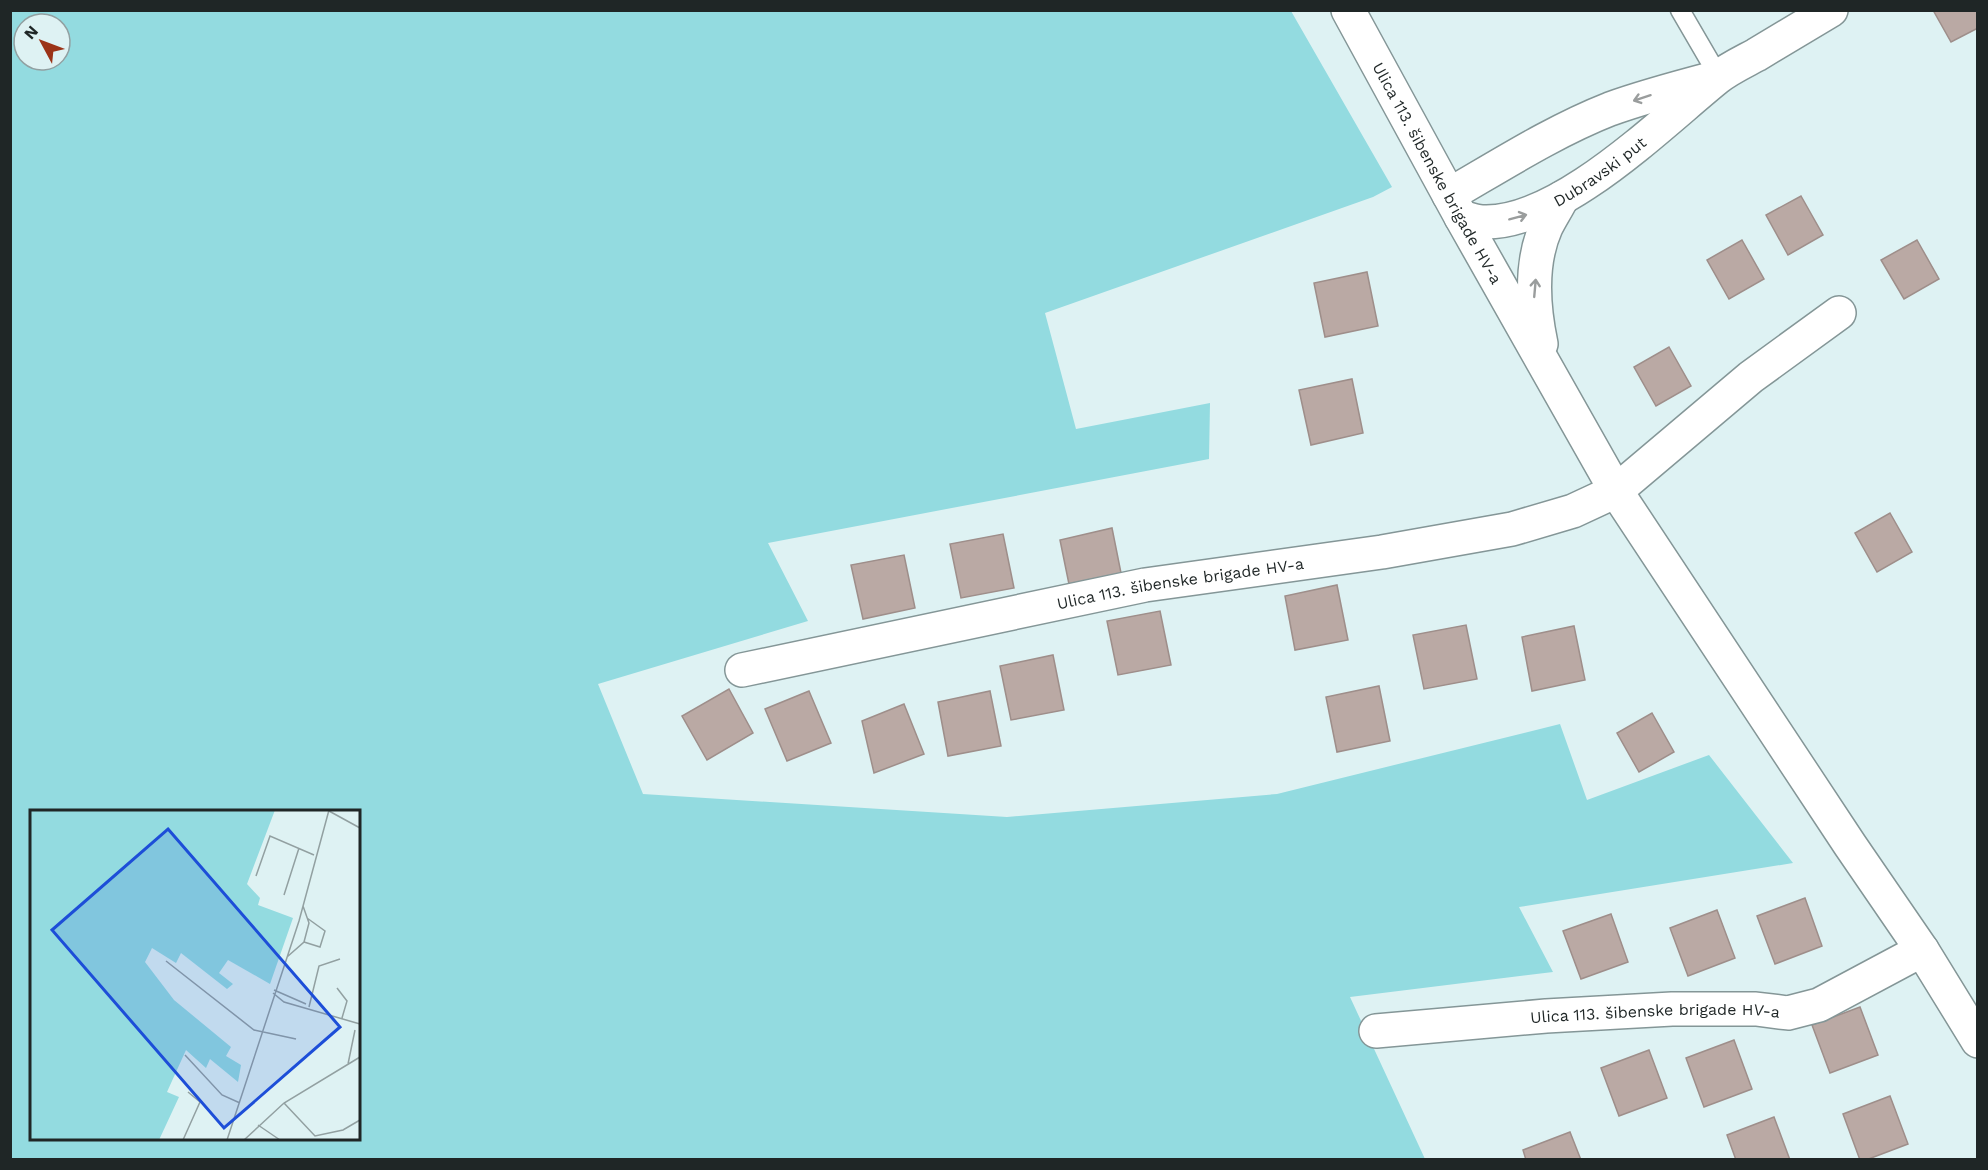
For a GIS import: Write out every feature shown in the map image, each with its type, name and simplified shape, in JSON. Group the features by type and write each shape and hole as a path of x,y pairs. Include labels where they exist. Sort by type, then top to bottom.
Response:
{"main road":[{"name":"Ulica 113. šibenske brigade HV-a","path":"1348,10 1455,206 1616,491 1922,950 1977,1041"},
{"name":"Dubravski put","path":"1719,77 1609,110 1521,154 1455,206 1483,222 1526,215 1562,198 1625,154 1719,77 1831,10"},
{"path":"1545,366 1533,294 1538,257 1546,228 1562,198"},
{"name":"Ulica 113. šibenske brigade HV-a","path":"742,670 1145,585 1382,552 1512,529 1573,511 1616,491 1751,377 1839,313"},
{"name":"Ulica 113. šibenske brigade HV-a","path":"1376,1031 1546,1016 1672,1009 1756,1009 1788,1013 1819,1005 1922,950"}],"lane":[{"path":"1680,10 1719,77"}],"shaded area":[{"path":"10,11 1291,11 1392,187 1373,197 1045,313 1076,429 1210,403 1209,459 768,543 808,621 598,684 643,794 1007,817 1277,794 1560,724 1587,800 1709,755 1793,863 1519,907 1553,972 1350,997 1425,1159 11,1159"}],"building":[{"path":"1933,10 1978,10 1978,28 1951,42"},
{"path":"1801,196 1823,235 1788,255 1766,215"},
{"path":"1742,240 1764,279 1729,299 1707,260"},
{"path":"1917,240 1939,279 1904,299 1881,260"},
{"path":"1367,272 1378,326 1325,337 1314,283"},
{"path":"1669,347 1691,386 1656,406 1634,367"},
{"path":"1352,379 1363,433 1311,445 1299,390"},
{"path":"1890,513 1912,552 1877,572 1855,533"},
{"path":"1112,528 1123,583 1071,594 1060,540"},
{"path":"1003,534 1014,588 961,598 950,544"},
{"path":"904,555 915,608 863,619 851,565"},
{"path":"1337,585 1348,640 1295,650 1285,596"},
{"path":"1160,611 1171,665 1118,675 1107,621"},
{"path":"1466,625 1477,679 1424,689 1413,635"},
{"path":"1574,626 1585,680 1532,691 1522,637"},
{"path":"1053,655 1064,710 1011,720 1000,666"},
{"path":"1379,686 1390,741 1337,752 1326,697"},
{"path":"729,689 753,733 707,760 682,716"},
{"path":"809,691 831,743 787,761 765,709"},
{"path":"990,691 1001,746 948,756 938,702"},
{"path":"904,704 924,754 874,773 862,721"},
{"path":"1652,713 1674,752 1639,772 1617,733"},
{"path":"1805,898 1822,946 1775,964 1757,916"},
{"path":"1717,910 1735,958 1688,976 1670,928"},
{"path":"1611,914 1628,962 1581,979 1563,931"},
{"path":"1860,1007 1878,1055 1830,1073 1812,1025"},
{"path":"1734,1040 1752,1089 1704,1107 1686,1058"},
{"path":"1649,1050 1667,1098 1619,1116 1601,1068"},
{"path":"1890,1096 1908,1144 1866,1160 1860,1160 1843,1114"},
{"path":"1774,1117 1790,1160 1736,1160 1727,1135"},
{"path":"1570,1132 1581,1160 1526,1160 1523,1150"}]}
